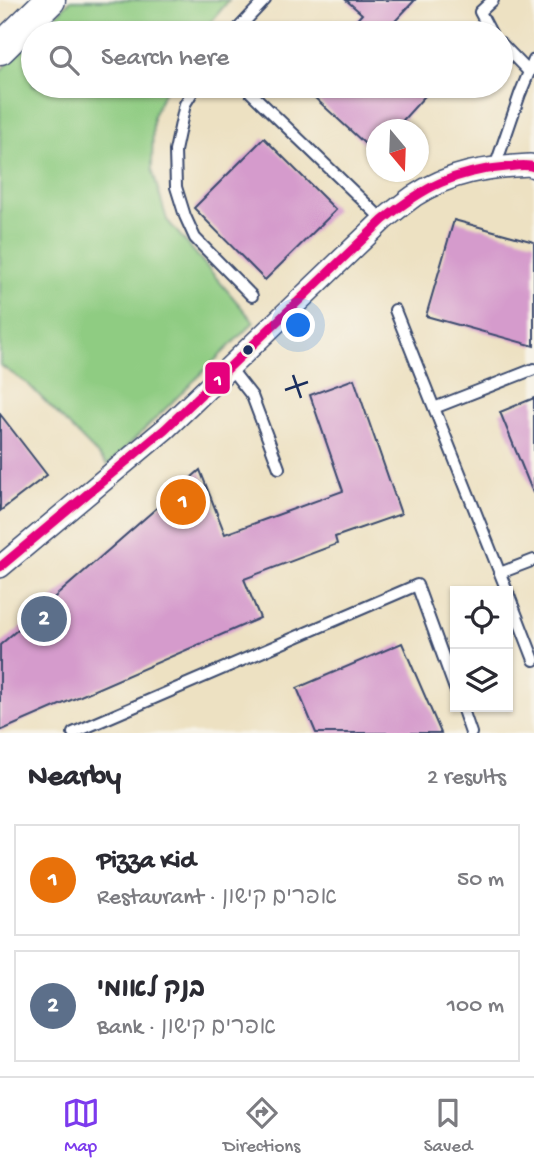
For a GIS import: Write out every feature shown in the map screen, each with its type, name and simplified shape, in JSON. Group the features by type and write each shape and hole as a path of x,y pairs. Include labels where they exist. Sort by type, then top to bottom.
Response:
{"main road":[{"path":"29,21 50,0"},
{"path":"0,50 21,29"}],"street":[{"path":"0,567 165,429 383,220 414,196 437,183 466,172 495,167 534,167"}],"lane":[{"path":"245,21 265,0"},
{"path":"485,21 480,12 493,0"},
{"path":"513,55 529,72"},
{"path":"495,167 534,60"},
{"path":"189,98 175,151 177,187 185,216 195,239 253,296"},
{"path":"256,98 383,220"},
{"path":"395,310 505,586"},
{"path":"230,368 252,396 279,468"},
{"path":"434,408 534,369"},
{"path":"500,573 534,560"},
{"path":"73,733 417,584 450,675"},
{"path":"513,607 534,660"},
{"path":"464,712 471,733"}],"green space":[{"path":"71,0 229,0 212,21 51,21"},
{"path":"21,51 21,98 161,98 153,116 152,169 167,220 254,322 108,465 29,385 0,365 0,71"}],"building":[{"path":"346,0 415,0 395,21 356,21 362,14"},
{"path":"315,98 423,98 404,119 366,119 366,145"},
{"path":"264,138 336,210 265,280 194,208"},
{"path":"454,220 534,242 534,346 426,316"},
{"path":"354,379 401,514 335,537 337,544 244,579 260,618 0,731 0,645 200,470 225,534 343,491 310,395"},
{"path":"534,398 534,493 533,493 500,412"},
{"path":"0,414 47,475 0,511"},
{"path":"402,643 441,733 316,733 297,688"}],"transit line":[{"name":"1","path":"0,567 165,429 398,208 440,183 471,172 534,167"}],"place":[{"name":"Pizza Kid","path":"183,502"},
{"name":"בנק לאומי","path":"44,619"}]}
